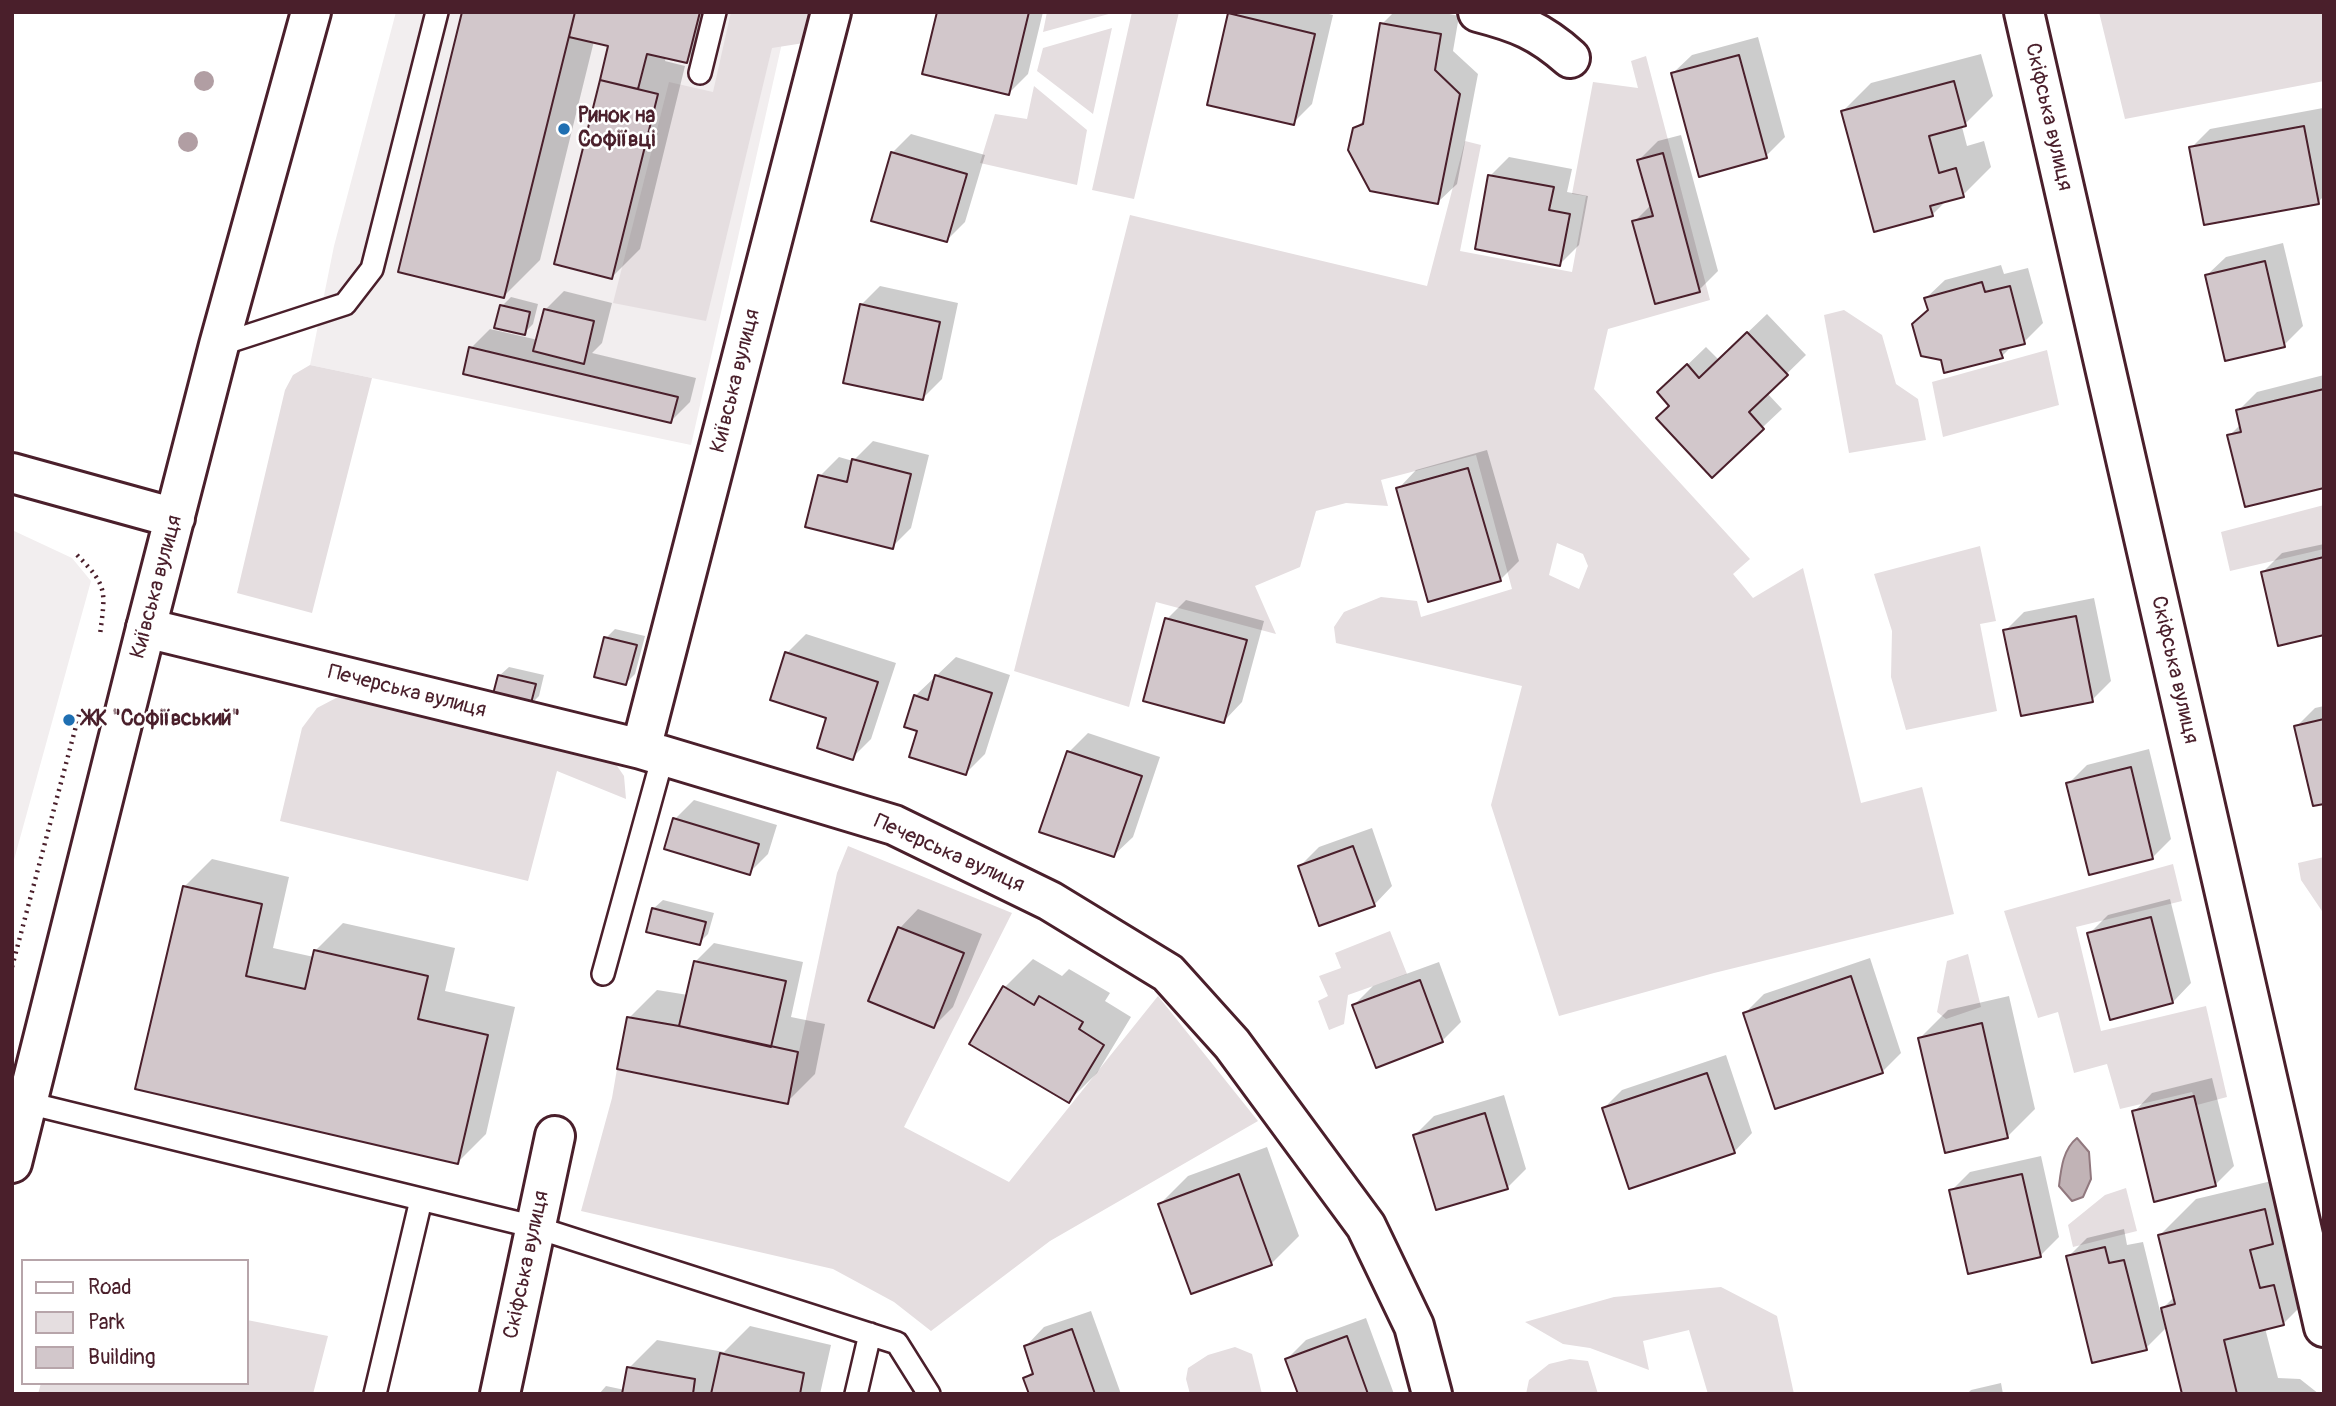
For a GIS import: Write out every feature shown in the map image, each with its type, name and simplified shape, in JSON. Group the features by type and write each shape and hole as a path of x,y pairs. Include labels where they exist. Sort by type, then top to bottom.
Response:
{"street":[{"name":"Київська вулиця","path":"12,1163 219,345 310,12"},
{"name":"Київська вулиця","path":"652,752 831,12"},
{"path":"1478,12 1506,19 1547,38 1570,58"},
{"name":"Скіфська вулиця","path":"2024,12 2324,1327"},
{"path":"12,473 175,518"},
{"name":"Печерська вулиця","path":"146,628 652,752 894,825 1050,901 1168,973 1232,1044 1366,1226 1414,1326 1432,1394"},
{"name":"Скіфська вулиця","path":"500,1394 555,1136"}],"lane":[{"path":"219,345 345,304 372,269 437,12"},
{"path":"700,73 715,12"},
{"path":"603,974 652,752"},
{"path":"28,1103 535,1227 898,1343 929,1394"},
{"path":"375,1394 421,1200"},
{"path":"856,1394 870,1334"}],"path":[{"path":"77,555 94,573 105,595 100,640"},
{"path":"12,967 84,700"}],"shaded area":[{"name":"Ринок на Софіївці","path":"396,12 789,12 691,445 310,365 334,246"},
{"path":"12,530 72,558 91,581 12,867"},
{"path":"2077,1138 2089,1152 2091,1179 2083,1197 2072,1201 2059,1186 2066,1154"}],"green space":[{"path":"731,12 811,12 804,43 772,48 706,321 613,303 669,82 713,92"},
{"path":"1047,12 1116,12 1043,32"},
{"path":"1132,12 1179,12 1134,199 1092,190"},
{"path":"2099,12 2324,12 2324,81 2125,119"},
{"path":"1112,28 1093,114 1037,71 1043,48"},
{"path":"1646,56 1710,300 1608,329 1594,389 1750,559 1733,574 1753,598 1803,568 1861,803 1922,787 1954,914 1714,973 1559,1016 1491,805 1522,686 1336,643 1334,627 1344,612 1381,597 1417,601 1421,617 1512,589 1476,455 1381,480 1388,506 1346,503 1316,511 1300,567 1255,586 1276,634 1156,602 1129,707 1014,671 1130,215 1427,286 1465,141 1481,145 1460,251 1572,272 1586,196 1572,194 1593,82 1638,88 1631,61","holes":["1557,543 1583,554 1588,566 1579,589 1549,575"]},
{"path":"1034,86 1087,130 1077,185 980,163 995,114 1027,119"},
{"path":"1844,310 1882,335 1896,384 1918,399 1926,440 1849,453 1824,315"},
{"path":"2047,350 2059,405 1943,437 1932,382"},
{"path":"310,365 372,378 312,613 237,593 285,390 293,375"},
{"path":"2324,505 2324,549 2230,571 2221,532"},
{"path":"1980,546 1996,621 1980,624 1997,711 1906,730 1891,677 1892,631 1874,574"},
{"path":"366,697 613,760 624,776 626,799 557,771 528,881 280,821 302,728 317,708 336,698"},
{"path":"848,846 1012,913 904,1127 1009,1182 1158,996 1258,1121 1050,1241 931,1331 894,1302 833,1269 581,1211 612,1098 617,1069 788,1103 837,873"},
{"path":"2324,857 2324,914 2301,880 2298,863"},
{"path":"2173,864 2182,901 2076,927 2101,1031 2206,1006 2227,1097 2197,1105 2192,1092 2120,1109 2107,1064 2074,1073 2058,1012 2038,1018 2004,911"},
{"path":"1390,931 1407,974 1348,995 1344,1024 1329,1030 1318,1001 1328,996 1319,976 1341,968 1335,953"},
{"path":"1968,954 1981,1007 1946,1019 1937,1012 1947,961"},
{"path":"2126,1188 2137,1231 2073,1247 2068,1225 2105,1195"},
{"path":"1721,1287 1777,1316 1794,1394 1708,1394 1689,1330 1643,1341 1649,1370 1590,1348 1563,1344 1525,1322 1614,1297"},
{"path":"248,1320 328,1336 313,1394 38,1394 40,1385 248,1385"},
{"path":"1235,1347 1252,1354 1262,1394 1190,1394 1186,1379 1188,1368 1208,1355"},
{"path":"1570,1359 1588,1361 1598,1394 1526,1394 1529,1380 1549,1364"}],"building":[{"path":"462,12 575,12 504,298 398,272"},
{"path":"575,12 700,12 687,63 647,54 638,89 600,80 608,46 569,37"},
{"path":"937,12 1029,12 1009,95 922,74"},
{"path":"1228,13 1315,34 1294,125 1207,105"},
{"path":"1380,23 1441,34 1435,70 1460,94 1438,204 1370,191 1348,150 1353,128 1363,124"},
{"path":"1739,55 1767,158 1699,177 1671,73"},
{"path":"600,80 658,94 612,279 554,264"},
{"path":"1954,81 1966,126 1929,136 1939,173 1956,168 1964,197 1930,206 1933,216 1874,232 1841,111"},
{"path":"2304,126 2319,204 2204,225 2189,147"},
{"path":"891,152 967,174 947,242 871,221"},
{"path":"1663,153 1700,292 1655,304 1632,221 1653,216 1637,160"},
{"path":"1488,175 1554,187 1549,210 1570,214 1560,266 1475,249"},
{"path":"2265,261 2285,347 2225,361 2205,275"},
{"path":"1982,282 1985,292 2010,286 2025,344 2000,350 2003,358 1944,373 1941,360 1921,356 1912,324 1928,310 1924,298"},
{"path":"860,304 940,322 923,400 843,383"},
{"path":"500,305 530,312 525,335 494,328"},
{"path":"544,309 594,321 584,364 533,351"},
{"path":"1747,332 1788,375 1749,412 1764,429 1712,478 1656,418 1669,406 1657,392 1687,364 1699,378"},
{"path":"469,347 678,397 671,423 463,374"},
{"path":"2324,389 2324,488 2245,507 2227,435 2241,432 2236,410"},
{"path":"852,459 911,474 893,549 805,527 818,475 847,482"},
{"path":"1468,468 1501,581 1428,602 1396,488"},
{"path":"2324,557 2324,635 2278,646 2261,572"},
{"path":"2076,616 2093,702 2021,716 2003,630"},
{"path":"1165,618 1247,640 1224,723 1143,701"},
{"path":"604,637 637,645 626,685 594,677"},
{"path":"785,652 878,682 853,760 817,748 826,718 770,700"},
{"path":"498,675 536,684 530,707 492,698"},
{"path":"935,675 992,693 966,775 909,757 917,731 904,727 914,695 928,700"},
{"path":"2324,719 2324,804 2313,806 2294,726"},
{"path":"1067,751 1142,776 1114,857 1039,832"},
{"path":"2131,767 2153,859 2089,875 2066,783"},
{"path":"673,818 759,844 750,875 664,849"},
{"path":"1353,846 1375,906 1319,926 1298,866"},
{"path":"183,886 262,904 246,976 305,989 314,950 428,976 418,1019 488,1035 458,1164 135,1089"},
{"path":"652,908 706,922 700,945 646,932"},
{"path":"2151,917 2173,1003 2110,1020 2087,933"},
{"path":"898,927 964,953 934,1028 868,1001"},
{"path":"694,961 786,981 771,1047 679,1026"},
{"path":"1851,976 1883,1073 1775,1109 1743,1013"},
{"path":"1420,980 1443,1042 1376,1068 1352,1005"},
{"path":"1003,986 1034,1005 1039,996 1083,1022 1079,1029 1104,1045 1069,1103 969,1044"},
{"path":"627,1017 798,1052 788,1104 617,1069"},
{"path":"1982,1023 2008,1138 1945,1153 1918,1038"},
{"path":"1707,1073 1735,1153 1629,1189 1602,1108"},
{"path":"2194,1096 2216,1186 2154,1202 2132,1111"},
{"path":"1485,1113 1508,1189 1436,1210 1413,1135"},
{"path":"1239,1174 1272,1265 1191,1294 1158,1204"},
{"path":"2022,1174 2041,1257 1968,1274 1949,1190"},
{"path":"2265,1209 2273,1244 2250,1250 2260,1288 2274,1285 2284,1325 2224,1340 2237,1394 2182,1394 2161,1308 2175,1304 2158,1235"},
{"path":"2105,1247 2109,1263 2124,1260 2147,1350 2092,1363 2066,1256"},
{"path":"1072,1329 1095,1394 1029,1394 1023,1378 1033,1374 1024,1346"},
{"path":"1347,1336 1368,1394 1298,1394 1285,1359"},
{"path":"720,1353 804,1373 800,1394 711,1394"},
{"path":"627,1367 695,1379 693,1394 622,1394"}],"place":[{"name":"Ринок на Софіївці","path":"564,129"},
{"name":"ЖК \"Софіївський\"","path":"69,720"}]}
